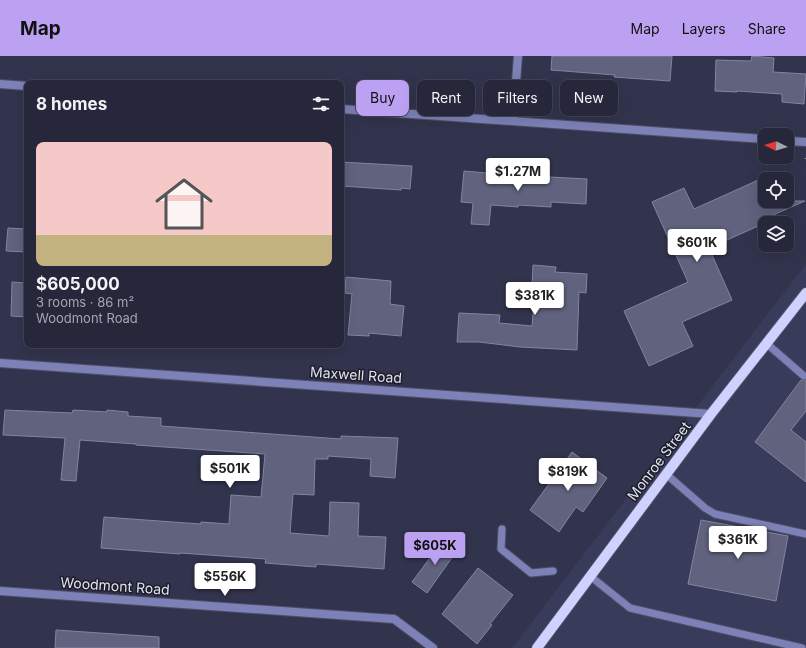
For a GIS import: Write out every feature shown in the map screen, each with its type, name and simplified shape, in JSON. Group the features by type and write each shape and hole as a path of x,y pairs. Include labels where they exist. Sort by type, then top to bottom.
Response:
{"main road":[{"name":"Monroe Street","path":"537,648 711,414 806,292"}],"street":[{"path":"513,121 518,56"},
{"path":"0,84 24,86"},
{"path":"344,109 758,138"},
{"path":"794,141 806,142"},
{"name":"Maxwell Road","path":"0,363 711,414"},
{"name":"Woodmont Road","path":"0,591 394,619 433,648"}],"lane":[{"path":"766,344 804,376"},
{"path":"666,474 705,508 715,514 806,534"},
{"path":"502,529 501,549 531,573 553,571"},
{"path":"590,576 630,608 802,648"}],"shaded area":[{"path":"806,264 806,648 512,648"}],"building":[{"path":"552,56 672,56 670,81 551,70"},
{"path":"752,56 774,58 773,72 806,74 804,104 782,102 782,94 715,91 716,60 751,61"},
{"path":"344,162 412,166 410,189 401,188 401,190 344,186"},
{"path":"464,171 532,177 587,179 586,204 551,202 551,207 491,205 489,225 471,224 473,203 461,202"},
{"path":"758,180 758,208 789,208 773,216 758,216 758,226 709,248 732,300 682,322 693,346 649,366 624,311 688,282 652,202 684,188 694,209"},
{"path":"794,201 805,201 794,206"},
{"path":"8,228 24,229 24,252 6,251"},
{"path":"533,265 556,267 555,272 587,274 586,293 579,292 577,350 520,347 479,342 457,342 459,313 500,315 499,323 532,326 535,288 532,288"},
{"path":"346,277 391,281 390,304 404,306 401,336 369,333 369,336 348,335 352,294 345,293"},
{"path":"12,282 24,283 24,317 11,316"},
{"path":"801,380 806,381 806,411 791,430 806,442 806,482 755,442"},
{"path":"5,410 72,413 73,410 107,412 107,410 128,412 128,416 161,418 161,426 341,439 341,436 398,438 395,478 370,476 371,459 328,456 328,459 315,459 314,495 293,494 290,533 329,536 330,502 359,503 358,536 386,537 384,569 316,564 316,567 265,563 266,559 101,548 104,517 201,524 201,522 229,524 231,495 261,497 265,454 80,440 76,481 61,480 65,438 3,435"},
{"path":"572,452 607,478 583,512 576,507 559,532 530,510"},
{"path":"701,520 788,536 776,601 688,584"},
{"path":"444,539 458,549 427,593 412,582"},
{"path":"478,568 513,595 490,624 492,625 477,644 442,614"},
{"path":"56,630 159,637 159,648 55,648"}]}
